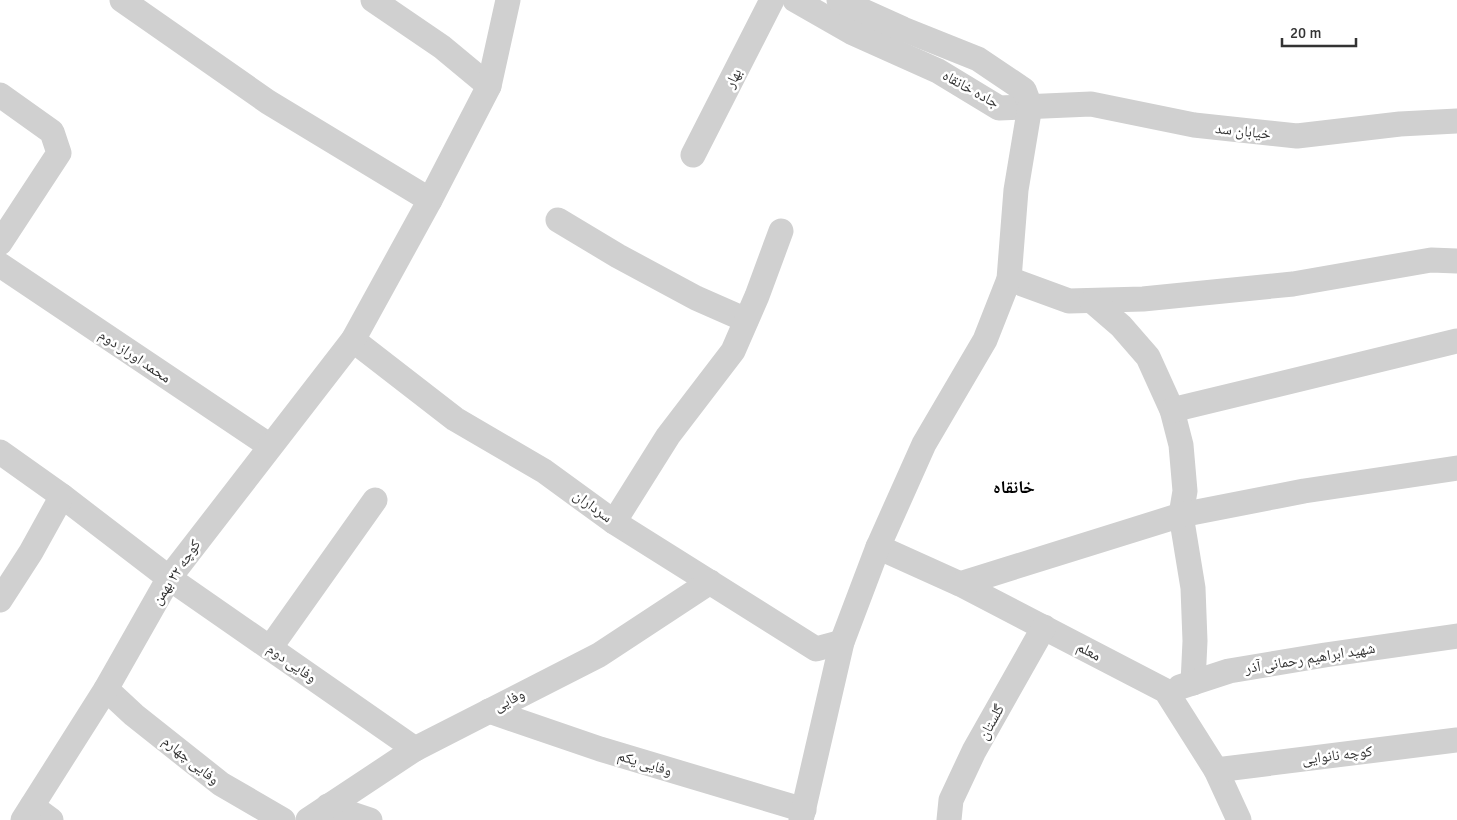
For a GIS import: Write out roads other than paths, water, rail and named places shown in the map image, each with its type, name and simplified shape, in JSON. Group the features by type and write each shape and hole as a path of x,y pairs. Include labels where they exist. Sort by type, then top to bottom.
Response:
{"street":[{"path":"122,0 268,102 430,200"},
{"path":"373,0 442,47 489,86"},
{"name":"کوچه ۲۲ بهمن","path":"35,815 169,578 353,340 430,200 489,86 508,0"},
{"name":"بهار","path":"693,155 772,0"},
{"name":"جاده خانقاه","path":"795,0 851,32 938,71 999,108 1030,106 1024,90 978,59 903,29 839,0"},
{"path":"0,95 52,132 60,154 0,243"},
{"name":"خیابان سد","path":"1030,106 1091,104 1194,125 1296,136 1400,124 1457,121"},
{"path":"802,815 842,642 878,547 924,444 985,340 1009,279 1016,190 1030,106"},
{"path":"558,220 618,256 696,298 746,320"},
{"path":"614,522 668,436 732,351 781,231"},
{"path":"1009,279 1069,301 1143,299 1293,284 1431,260 1457,261"},
{"name":"محمد اوراز دوم","path":"0,265 270,446"},
{"path":"1092,301 1121,326 1148,357 1172,410 1182,445 1185,491 1181,515 1193,588 1195,641 1193,683"},
{"name":"سرداران","path":"353,340 455,419 544,471 614,522 816,649 842,642"},
{"path":"1172,410 1457,341"},
{"name":"وفایی دوم","path":"0,452 62,496 169,578 415,748"},
{"path":"960,584 1181,515 1304,491 1457,468"},
{"path":"0,600 31,552 62,496"},
{"path":"270,648 375,500"},
{"name":"معلم","path":"878,547 960,584 1166,691 1216,770 1239,820"},
{"name":"وفایی","path":"318,813 415,748 599,655 710,582"},
{"name":"گلستان","path":"949,820 951,800 974,752 1044,627"},
{"name":"شهید ابراهیم رحمانی آذر","path":"1166,691 1229,671 1457,636"},
{"name":"وفایی چهارم","path":"106,689 134,715 220,784 283,820"},
{"name":"وفایی یکم","path":"488,711 802,815"},
{"name":"کوچه نانوایی","path":"1216,770 1457,740"},
{"path":"318,813 370,820"}],"district":[{"name":"خانقاه","path":"1014,487"}]}
